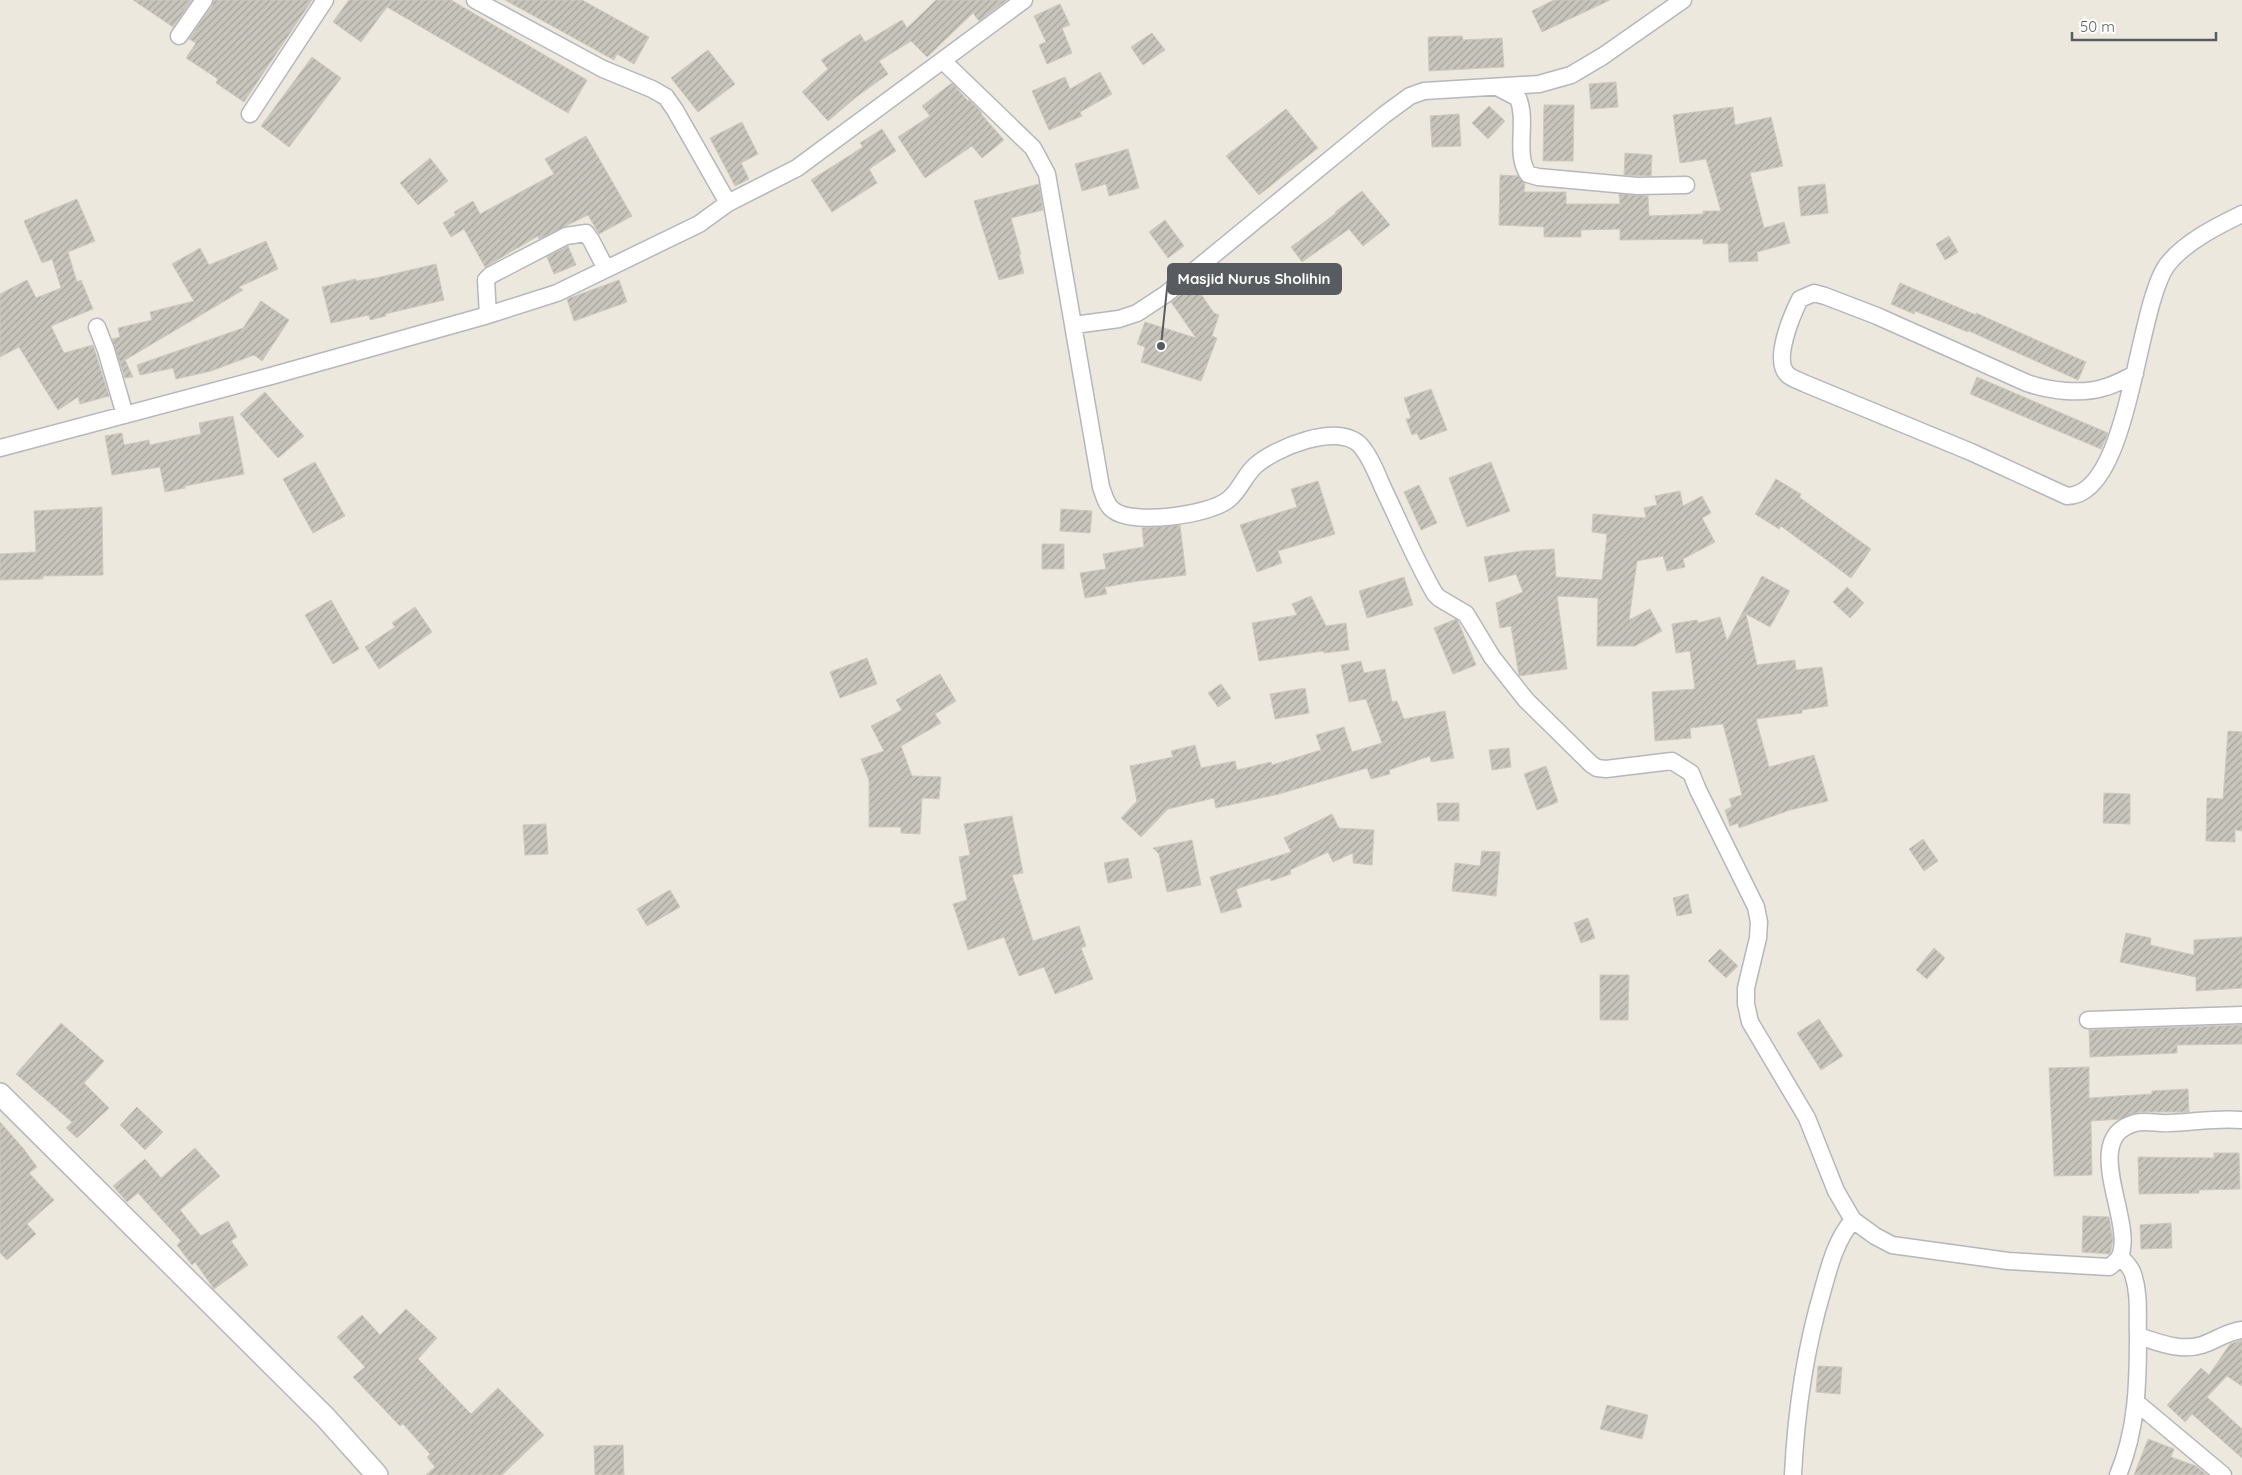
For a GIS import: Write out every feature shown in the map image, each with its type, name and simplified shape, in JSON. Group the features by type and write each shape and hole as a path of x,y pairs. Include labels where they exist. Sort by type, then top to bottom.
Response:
{"street":[{"path":"180,36 204,0"},
{"path":"250,114 325,0"},
{"path":"475,0 603,69 652,89 666,97 728,203"},
{"path":"0,448 488,315 557,293 699,224 728,203 797,168 1024,0"},
{"path":"1074,325 1120,320 1137,314 1159,299 1384,115 1410,96 1424,91 1539,84 1571,75 1603,56 1683,0"},
{"path":"943,61 1033,148 1047,174 1102,487 1108,505 1114,512 1128,517 1176,518 1218,505 1230,499 1256,466 1303,440 1341,436 1359,444 1373,466 1435,594 1466,614 1492,657 1526,700 1597,768 1606,769 1672,761 1691,772 1698,790 1756,907 1759,922 1758,938 1746,988 1746,1004 1750,1022 1807,1118 1836,1191 1853,1220 1874,1236 1892,1245 2008,1261 2100,1268 2109,1267 2120,1256 2122,1240 2108,1161 2113,1140 2117,1135 2135,1123 2171,1123 2205,1119 2242,1120"},
{"path":"1495,86 1518,98 1522,107 1523,161 1528,174 1538,178 1637,186 1686,185"},
{"path":"2135,374 2105,388 2072,391 2047,390 2027,383 1877,316 1814,293 1800,299 1783,342 1783,367 1787,374 1806,384 1971,452 2067,496 2084,493 2113,451 2135,374 2152,304 2167,265 2192,242 2242,214"},
{"path":"488,315 486,280 491,275 566,236 586,233 606,269"},
{"path":"97,327 106,350 125,415"},
{"path":"2088,1020 2242,1014"},
{"path":"0,1094 326,1418 377,1475"},
{"path":"1793,1475 1803,1369 1831,1260 1842,1233 1853,1220"},
{"path":"2118,1475 2126,1455 2137,1403 2138,1336 2138,1296 2130,1266 2120,1256"},
{"path":"2138,1336 2177,1348 2201,1345 2231,1331 2242,1330"},
{"path":"2137,1403 2215,1472"}],"building":[{"path":"133,0 192,0 173,27"},
{"path":"214,0 312,0 244,102 216,83 218,79 186,58 196,43 189,39 212,6"},
{"path":"349,0 451,0 587,80 568,113 387,7 361,42 333,22"},
{"path":"505,0 582,0 649,37 634,64 617,54 614,60"},
{"path":"936,0 1007,0 979,21 973,13 927,57 911,41 879,61 888,74 828,121 802,92 828,69 821,60 860,34 865,42 902,20 907,28"},
{"path":"1554,0 1610,0 1542,32 1532,11"},
{"path":"1060,4 1070,25 1062,28 1072,53 1047,64 1039,45 1046,42 1034,16"},
{"path":"1152,33 1165,50 1143,65 1131,47"},
{"path":"1462,36 1463,40 1502,38 1504,67 1429,71 1428,37"},
{"path":"708,50 735,84 698,112 671,78"},
{"path":"312,57 341,78 289,147 261,126"},
{"path":"1100,72 1112,94 1080,112 1082,116 1049,130 1032,91 1065,77 1070,89"},
{"path":"1616,82 1618,107 1591,109 1589,84"},
{"path":"952,83 982,113 1004,140 982,158 972,146 925,178 898,137 930,116 922,106"},
{"path":"1544,105 1574,105 1573,161 1543,161"},
{"path":"1489,106 1505,121 1488,139 1472,123"},
{"path":"1733,107 1735,125 1771,117 1783,166 1750,173 1764,228 1784,222 1790,243 1757,252 1758,261 1729,262 1728,243 1703,244 1703,239 1620,240 1620,229 1581,230 1581,237 1544,237 1544,227 1499,225 1500,175 1518,176 1525,183 1524,192 1566,192 1566,204 1620,204 1619,194 1648,196 1649,216 1703,214 1703,211 1721,211 1706,159 1680,163 1673,115"},
{"path":"1286,109 1318,148 1259,195 1226,156"},
{"path":"1459,114 1461,146 1432,147 1430,116"},
{"path":"742,122 758,154 741,163 749,179 735,186 710,138"},
{"path":"882,129 896,151 869,169 877,183 832,212 811,180 863,147 860,143"},
{"path":"586,136 632,216 599,234 588,215 539,239 538,236 485,267 464,229 451,237 443,223 456,215 454,212 473,201 480,214 554,174 545,159"},
{"path":"1128,149 1139,188 1109,196 1106,184 1082,191 1075,164"},
{"path":"1625,153 1652,155 1651,176 1624,175"},
{"path":"430,158 448,181 418,205 400,183"},
{"path":"1039,184 1043,210 1011,218 1024,273 999,280 974,201"},
{"path":"1825,184 1828,213 1801,216 1798,187"},
{"path":"1362,191 1390,225 1363,246 1349,229 1302,262 1291,247"},
{"path":"77,199 95,241 68,252 77,282 81,280 93,309 51,326 64,353 93,345 109,396 80,404 78,397 58,410 19,347 0,357 0,294 27,280 36,298 61,288 52,259 42,263 24,221"},
{"path":"1165,220 1184,246 1168,258 1149,232"},
{"path":"1949,236 1958,252 1945,260 1936,244"},
{"path":"266,241 278,269 239,287 243,290 125,360 133,377 125,378 112,339 120,337 118,328 152,320 150,312 194,301 172,264 200,248 209,265"},
{"path":"568,246 576,265 554,274 547,257"},
{"path":"436,264 444,300 385,314 386,316 370,320 369,315 331,323 322,287 356,279 356,281 376,278"},
{"path":"619,280 627,302 574,321 567,299"},
{"path":"1900,283 1976,315 1976,313 2086,362 2078,380 1969,331 1915,311 1914,314 1891,304"},
{"path":"1194,284 1214,313 1219,315 1212,336 1217,338 1201,381 1141,362 1145,347 1137,344 1145,322 1196,338 1171,302"},
{"path":"261,301 289,320 262,361 254,355 211,371 176,379 173,368 140,375 137,365 243,328"},
{"path":"1977,377 2108,433 2101,449 1970,394"},
{"path":"1431,389 1447,430 1420,440 1417,433 1412,435 1406,419 1411,418 1404,398"},
{"path":"265,392 304,436 278,458 240,414"},
{"path":"233,416 244,474 165,492 160,467 112,475 105,436 122,433 124,445 149,440 150,445 201,434 199,423"},
{"path":"315,462 345,516 313,533 283,479"},
{"path":"1491,462 1510,511 1467,527 1449,478"},
{"path":"1776,479 1801,494 1799,497 1871,549 1851,578 1781,526 1779,529 1755,514"},
{"path":"1318,481 1335,534 1278,551 1282,563 1257,572 1240,525 1297,507 1291,489"},
{"path":"1419,485 1437,523 1421,530 1404,492"},
{"path":"1680,491 1683,506 1702,496 1711,513 1702,518 1715,542 1683,559 1685,567 1667,571 1663,556 1637,561 1629,620 1650,609 1662,631 1635,646 1597,646 1598,598 1557,596 1567,669 1519,676 1511,626 1500,628 1496,603 1523,592 1516,574 1489,582 1484,557 1522,551 1554,549 1556,577 1602,580 1607,534 1592,532 1593,514 1646,518 1644,508 1657,505 1655,496"},
{"path":"102,507 103,575 43,576 43,579 0,580 0,554 36,552 34,511"},
{"path":"1061,509 1092,511 1090,533 1060,531"},
{"path":"1180,525 1186,575 1105,587 1107,594 1085,598 1080,573 1106,569 1103,554 1144,547 1142,528"},
{"path":"1042,544 1064,544 1064,569 1042,569"},
{"path":"1762,576 1790,591 1770,627 1746,614 1757,665 1795,660 1796,670 1822,667 1828,706 1802,710 1802,713 1756,719 1769,767 1814,755 1828,801 1790,810 1739,828 1738,823 1730,826 1725,810 1732,807 1729,799 1742,795 1723,724 1690,728 1691,738 1655,741 1652,692 1695,689 1690,651 1676,653 1672,624 1697,620 1698,623 1720,617 1727,641"},
{"path":"1404,577 1413,605 1367,618 1359,591"},
{"path":"1847,587 1864,603 1850,618 1833,602"},
{"path":"1311,596 1326,626 1346,623 1349,650 1324,653 1323,651 1259,661 1252,623 1297,615 1292,604"},
{"path":"331,600 359,649 333,664 305,615"},
{"path":"415,607 432,632 379,669 365,647 395,627 392,623"},
{"path":"1456,619 1476,665 1453,674 1434,628"},
{"path":"867,658 877,684 840,698 830,672"},
{"path":"1361,661 1364,673 1385,669 1392,702 1397,701 1404,719 1445,711 1454,758 1431,762 1430,756 1389,770 1390,774 1371,779 1367,768 1279,794 1216,808 1214,798 1168,809 1141,837 1121,818 1137,801 1130,766 1173,757 1171,751 1195,745 1201,768 1235,761 1237,770 1271,762 1272,765 1321,750 1316,735 1344,727 1352,752 1382,743 1366,699 1349,702 1341,665"},
{"path":"940,674 956,701 935,714 941,723 901,746 912,776 941,777 939,799 922,798 920,834 901,833 901,827 869,827 869,780 861,759 884,751 871,726 902,710 896,700"},
{"path":"1221,684 1231,698 1218,707 1208,693"},
{"path":"1305,688 1309,713 1275,719 1270,694"},
{"path":"2228,731 2242,732 2242,831 2235,830 2235,842 2206,841 2207,798 2223,799"},
{"path":"1509,748 1511,767 1492,770 1489,750"},
{"path":"1546,766 1558,802 1537,810 1524,774"},
{"path":"2104,793 2130,794 2130,824 2103,823"},
{"path":"1437,803 1459,803 1459,821 1438,821"},
{"path":"1332,814 1339,828 1374,830 1372,865 1353,863 1353,853 1333,862 1328,852 1290,870 1291,874 1271,881 1270,878 1236,889 1242,907 1221,913 1210,877 1291,852 1284,838"},
{"path":"1012,816 1023,873 1012,875 1033,941 1079,926 1086,946 1081,948 1093,979 1055,994 1044,967 1019,976 1004,937 968,950 953,904 967,900 959,857 970,855 964,824"},
{"path":"546,824 548,854 525,855 523,825"},
{"path":"1923,839 1938,861 1924,871 1909,849"},
{"path":"1192,840 1201,885 1167,892 1159,854 1153,848"},
{"path":"1482,851 1500,852 1496,896 1452,891 1455,863 1480,866"},
{"path":"1128,858 1132,878 1108,883 1104,863"},
{"path":"670,890 680,907 647,926 637,909"},
{"path":"1688,894 1692,913 1677,916 1673,898"},
{"path":"1588,918 1595,938 1581,943 1574,923"},
{"path":"2126,933 2151,938 2150,945 2194,955 2194,940 2242,937 2242,988 2196,991 2196,977 2120,962"},
{"path":"1934,948 1945,958 1927,979 1916,970"},
{"path":"1720,949 1738,966 1726,978 1708,961"},
{"path":"1600,975 1629,975 1628,1020 1600,1020"},
{"path":"1819,1019 1843,1056 1821,1070 1797,1033"},
{"path":"61,1023 104,1061 84,1083 109,1108 77,1138 66,1128 72,1122 16,1074"},
{"path":"2242,1025 2242,1044 2177,1045 2177,1053 2090,1057 2089,1030"},
{"path":"2089,1067 2089,1098 2152,1094 2152,1091 2188,1089 2189,1112 2138,1112 2121,1119 2091,1121 2092,1175 2054,1176 2049,1068"},
{"path":"137,1107 163,1132 145,1150 120,1125"},
{"path":"0,1122 37,1167 29,1173 54,1200 27,1224 36,1234 7,1260 0,1253"},
{"path":"195,1148 220,1176 180,1210 201,1236 228,1221 237,1237 231,1241 248,1265 214,1289 195,1262 192,1265 177,1245 181,1241 138,1193 127,1202 113,1186 145,1159 161,1178"},
{"path":"2214,1153 2239,1153 2240,1189 2199,1190 2199,1193 2139,1194 2138,1157 2214,1158"},
{"path":"2083,1216 2109,1217 2113,1240 2110,1254 2082,1252"},
{"path":"2171,1223 2172,1248 2141,1249 2140,1225"},
{"path":"406,1309 437,1338 418,1359 471,1414 498,1388 544,1435 502,1475 426,1475 435,1467 427,1457 430,1454 403,1424 400,1426 353,1377 365,1367 337,1337 362,1315 380,1335"},
{"path":"2242,1340 2242,1386 2227,1376 2207,1397 2242,1429 2242,1458 2192,1414 2185,1422 2167,1405 2201,1368 2209,1375 2230,1344"},
{"path":"1818,1366 1842,1367 1840,1394 1816,1392"},
{"path":"1607,1405 1648,1415 1642,1439 1600,1429"},
{"path":"2148,1439 2174,1449 2171,1457 2196,1466 2207,1475 2134,1475"},
{"path":"623,1445 624,1475 595,1475 594,1446"}],"place":[{"name":"Masjid Nurus Sholihin","path":"1161,346"}]}
